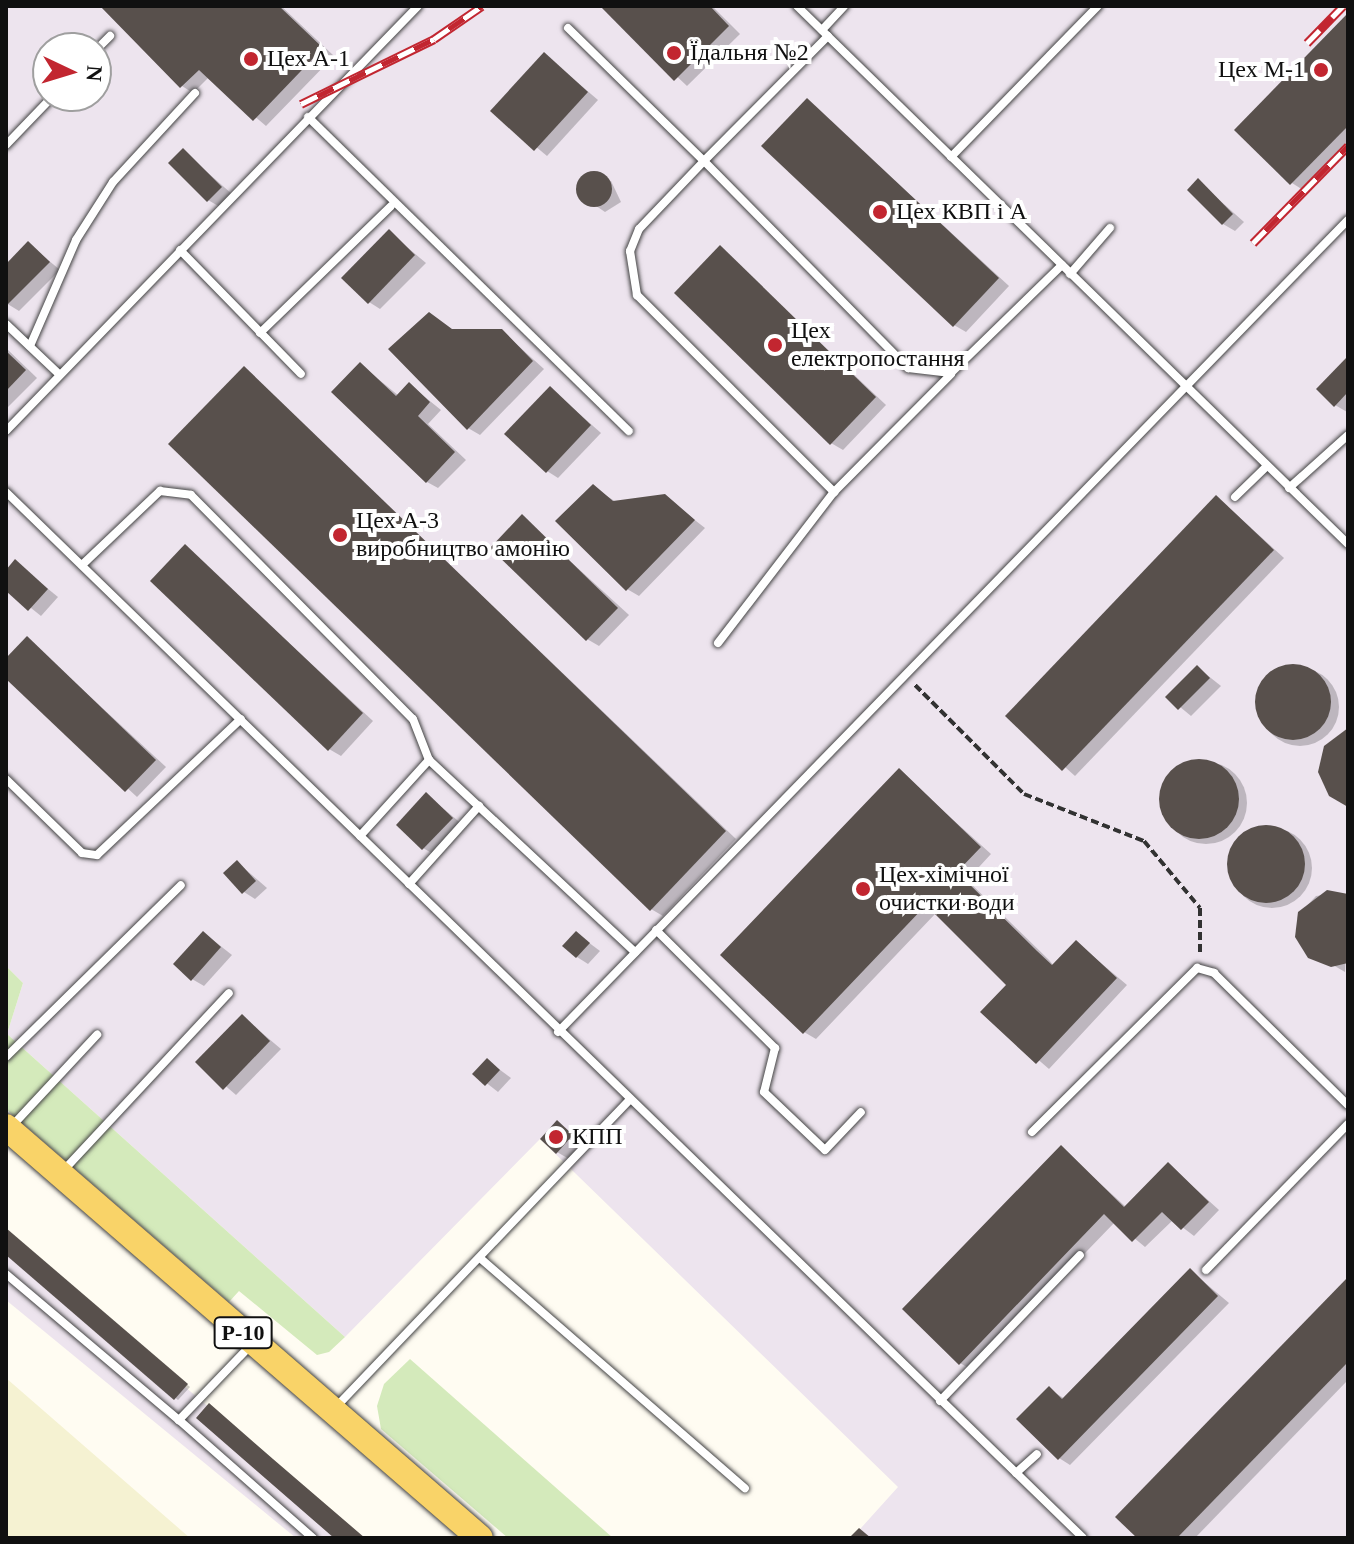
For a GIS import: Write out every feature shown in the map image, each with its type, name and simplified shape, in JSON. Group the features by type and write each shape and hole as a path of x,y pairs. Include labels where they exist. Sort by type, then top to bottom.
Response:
{"main road":[{"name":"Р-10","path":"7,1128 480,1538"}],"lane":[{"path":"6,431 418,6"},
{"path":"797,6 1348,544"},
{"path":"834,492 637,295 630,251 639,229 825,33 844,6"},
{"path":"951,157 1098,6"},
{"path":"568,28 908,368 951,373"},
{"path":"30,346 59,274 105,194 195,93"},
{"path":"6,145 38,112"},
{"path":"308,117 391,206 413,213 629,431"},
{"path":"260,333 391,206"},
{"path":"558,1032 1348,220"},
{"path":"1070,274 1110,228"},
{"path":"180,250 301,374"},
{"path":"718,643 834,492 1062,265"},
{"path":"6,324 60,375"},
{"path":"1289,488 1348,435"},
{"path":"1235,497 1267,466"},
{"path":"82,565 160,491 191,495 413,719 429,760 635,952"},
{"path":"6,492 628,1101 1083,1538"},
{"path":"6,779 82,853 97,855 241,719"},
{"path":"360,836 429,760"},
{"path":"409,884 479,806"},
{"path":"6,1057 181,885"},
{"path":"656,930 775,1048 764,1092 825,1150 861,1112"},
{"path":"1032,1132 1197,968 1214,973 1348,1105"},
{"path":"60,1174 229,993"},
{"path":"7,1128 97,1035"},
{"path":"332,1411 628,1101"},
{"path":"1206,1270 1348,1124"},
{"path":"940,1401 1080,1255"},
{"path":"480,1258 745,1488"},
{"path":"6,1274 313,1538"},
{"path":"179,1420 254,1343"},
{"path":"1016,1473 1037,1454"}],"path":[{"path":"905,675 1024,794 1144,841 1200,908 1197,968"}],"shaded area":[{"path":"6,6 1348,6 1348,1538 852,1538 898,1487 540,1139 345,1337 7,1034 23,983 6,966"},
{"path":"6,1234 362,1538 296,1538 6,1300"},
{"path":"6,1378 190,1538 6,1538"}],"green space":[{"path":"6,966 23,983 7,1034 345,1337 329,1352 317,1355 239,1291 229,1302 6,1109"},
{"path":"410,1359 613,1538 508,1538 381,1429 377,1406 384,1384"}],"building":[{"name":"Цех А-1","path":"100,6 279,6 323,48 253,121 199,70 180,88"},
{"name":"Їдальня №2","path":"600,6 710,6 729,26 674,81"},
{"name":"Цех М-1","path":"1348,13 1348,126 1290,185 1234,130"},
{"path":"544,52 588,92 534,151 490,111"},
{"name":"Цех КВП і А","path":"807,98 999,278 953,327 761,146"},
{"path":"183,148 222,187 207,202 168,163"},
{"path":"594,171 607,176 612,189 607,202 594,207 581,202 576,189 581,176"},
{"path":"1198,178 1233,214 1222,225 1187,190"},
{"path":"389,229 415,255 368,304 341,278"},
{"path":"28,241 50,262 6,306 6,264"},
{"name":"Цех електропостання","path":"720,245 876,397 830,445 674,293"},
{"path":"429,312 452,329 502,329 533,361 467,430 388,349"},
{"path":"6,351 26,370 6,391"},
{"path":"1348,356 1348,392 1334,407 1316,389"},
{"path":"360,362 396,396 409,382 430,402 418,416 455,452 426,483 331,392"},
{"path":"244,366 726,831 650,911 168,444"},
{"path":"550,386 591,425 546,473 504,434"},
{"path":"593,484 613,501 665,494 695,520 626,591 555,521"},
{"path":"1216,495 1274,550 1062,771 1005,716"},
{"path":"522,514 618,608 586,641 490,548"},
{"path":"185,544 363,713 328,751 150,581"},
{"path":"15,559 48,589 28,611 6,591 6,570"},
{"path":"27,636 156,760 125,792 6,679 6,658"},
{"path":"1293,664 1308,667 1320,675 1328,687 1331,702 1328,717 1320,729 1308,737 1293,740 1278,737 1266,729 1258,717 1255,702 1258,687 1266,675 1278,667"},
{"path":"1197,665 1210,678 1178,710 1165,697"},
{"path":"1348,728 1348,807 1329,796 1318,772 1324,746"},
{"path":"1191,759 1207,759 1228,770 1239,791 1239,807 1228,828 1207,839 1191,839 1177,833 1165,821 1159,807 1159,791 1165,777 1177,765"},
{"name":"Цех хімічної очистки води","path":"899,768 981,847 957,872 1037,951 1052,965 1076,940 1117,978 1036,1064 980,1012 1006,985 926,905 803,1034 720,955"},
{"path":"426,792 453,818 422,850 396,825"},
{"path":"1266,825 1281,828 1294,836 1302,849 1305,864 1302,879 1294,892 1281,900 1266,903 1251,900 1238,892 1230,879 1227,864 1230,849 1238,836 1251,828"},
{"path":"237,860 256,881 242,894 223,873"},
{"path":"1327,890 1348,894 1348,963 1331,967 1308,958 1295,937 1298,912"},
{"path":"203,931 221,947 191,981 173,964"},
{"path":"576,931 590,943 576,958 562,946"},
{"path":"242,1014 270,1041 223,1090 195,1062"},
{"path":"487,1058 500,1070 485,1086 472,1074"},
{"name":"КПП","path":"557,1120 573,1135 556,1154 540,1139"},
{"path":"1061,1145 1124,1207 1168,1162 1209,1202 1181,1230 1162,1212 1132,1242 1104,1214 959,1365 902,1309"},
{"path":"6,1228 188,1384 174,1400 6,1255"},
{"path":"1190,1268 1218,1296 1058,1460 1016,1419 1049,1386 1062,1399"},
{"path":"1348,1277 1348,1362 1177,1538 1137,1538 1115,1517"},
{"path":"209,1403 365,1538 334,1538 196,1418"},
{"path":"859,1528 871,1538 849,1538"}],"railway":[{"path":"301,104 434,39 482,6"},
{"path":"1307,43 1343,6"},
{"path":"1253,243 1348,146"}],"place":[{"name":"Їдальня №2","path":"674,53"},
{"name":"Цех А-1","path":"251,59"},
{"name":"Цех М-1","path":"1321,70"},
{"name":"Цех КВП і А","path":"880,212"},
{"name":"Цех електропостання","path":"775,345"},
{"name":"Цех А-3 виробництво амонію","path":"340,535"},
{"name":"Цех хімічної очистки води","path":"863,889"},
{"name":"КПП","path":"556,1137"}]}
